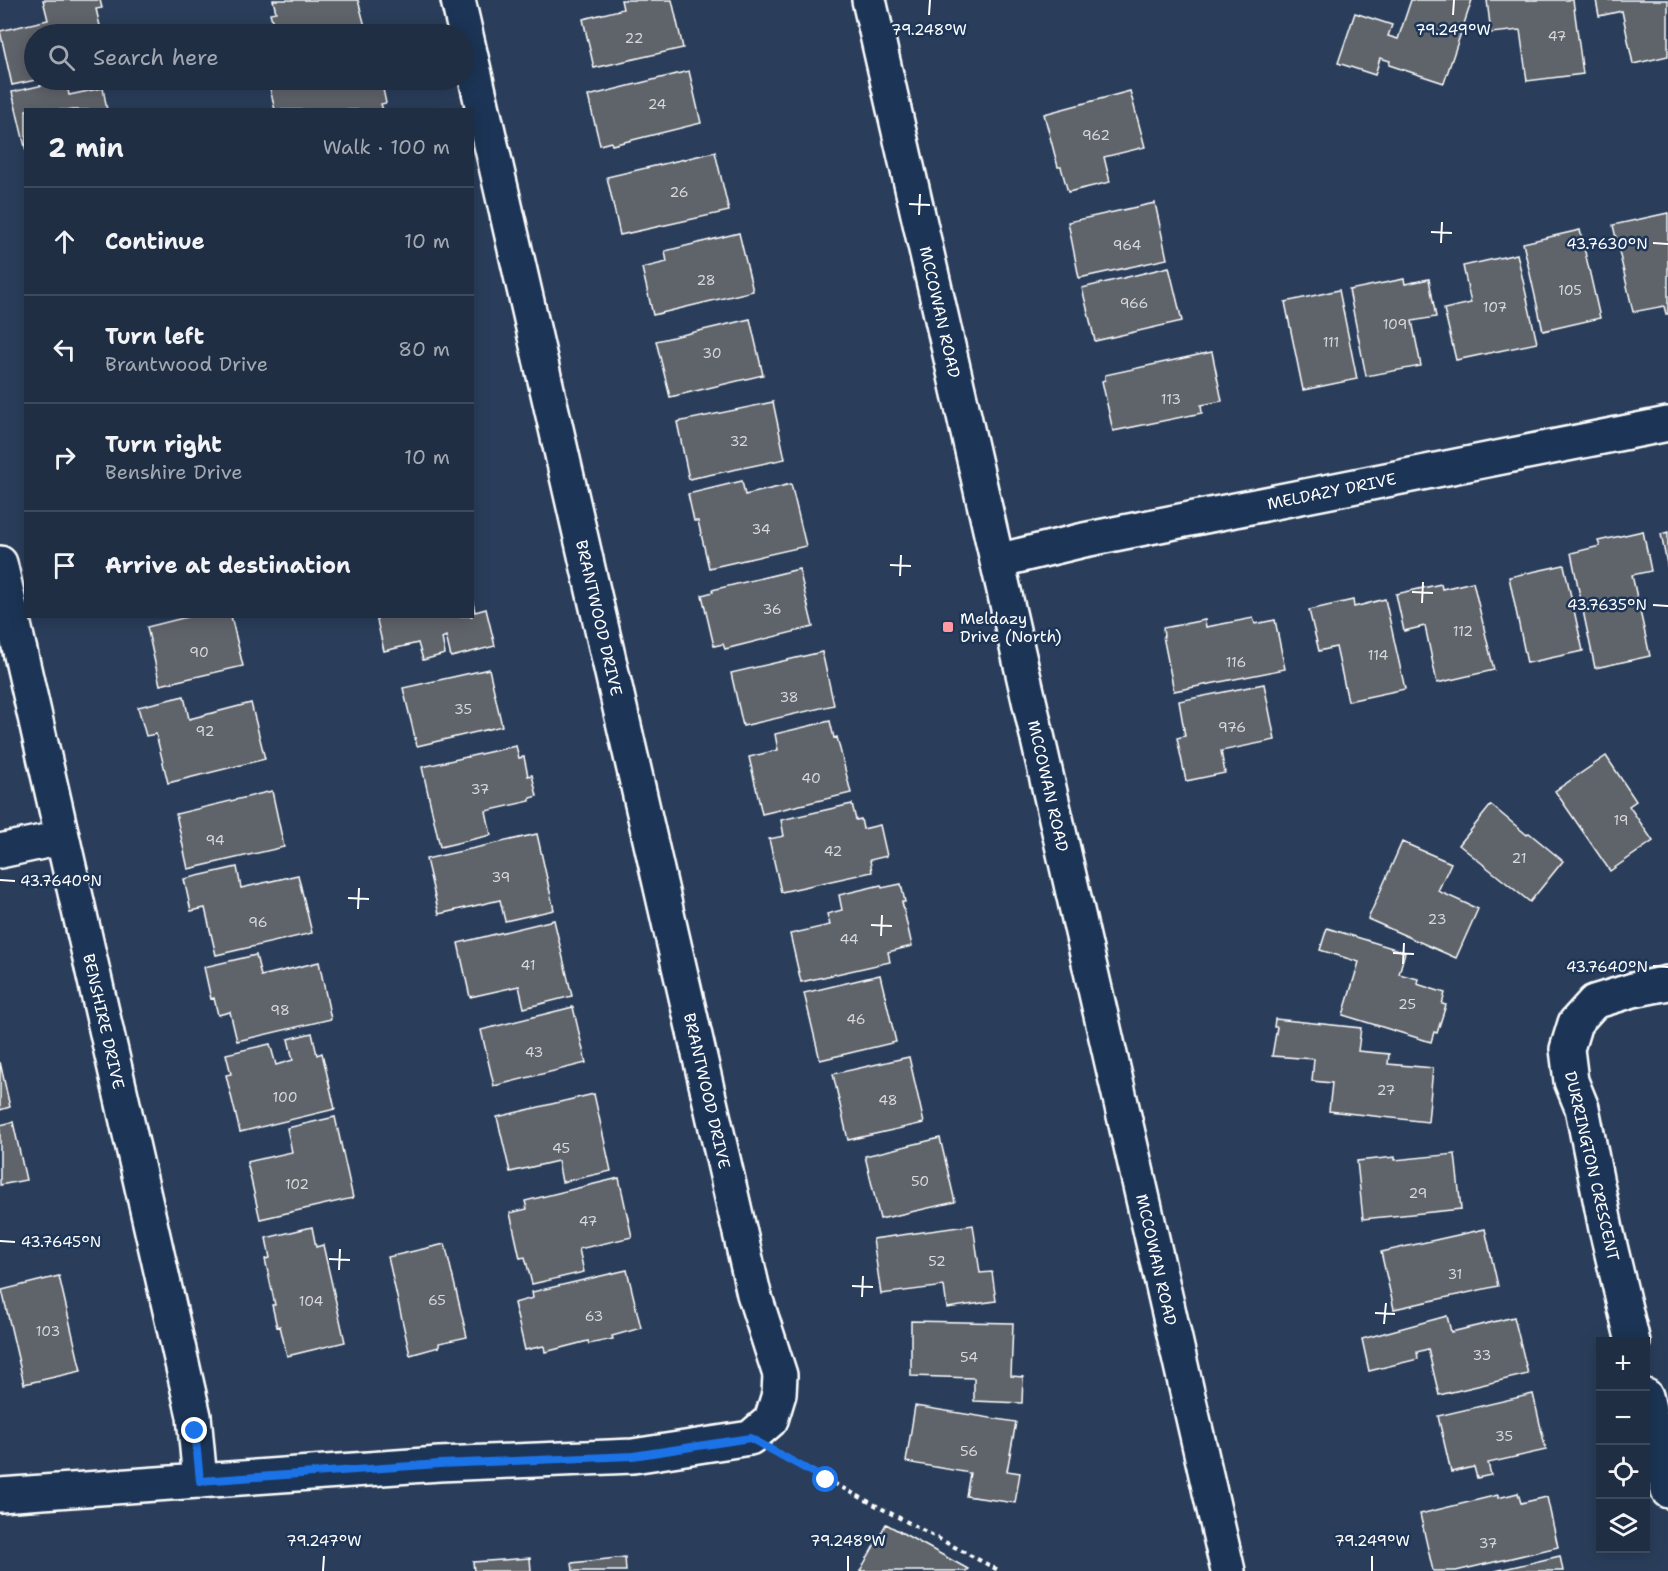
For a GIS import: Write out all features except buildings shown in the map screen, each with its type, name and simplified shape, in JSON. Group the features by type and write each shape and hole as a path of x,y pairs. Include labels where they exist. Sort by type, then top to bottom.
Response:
{"street":[{"name":"BRANTWOOD DRIVE","path":"458,0 463,24"},
{"name":"MCCOWAN ROAD","path":"869,0 1228,1571"},
{"name":"BRANTWOOD DRIVE","path":"474,70 751,1284 780,1375 779,1394 771,1420 750,1438"},
{"name":"MELDAZY DRIVE","path":"997,561 1084,540 1668,424"},
{"name":"BENSHIRE DRIVE","path":"0,563 194,1416 200,1481"},
{"path":"0,851 61,838"},
{"name":"DURRINGTON CRESCENT","path":"1632,1337 1606,1228 1582,1108 1571,1081 1567,1049 1575,1023 1594,1002 1633,990 1668,983"},
{"path":"1650,1413 1668,1491"},
{"path":"0,1495 439,1464 633,1456 750,1438"}],"path":[{"path":"750,1438 1000,1571"}],"place":[{"name":"Meldazy Drive (North)","path":"948,627"}],"route":[{"path":"195,1431 200,1481 439,1464 633,1456 750,1438 826,1480"}]}
